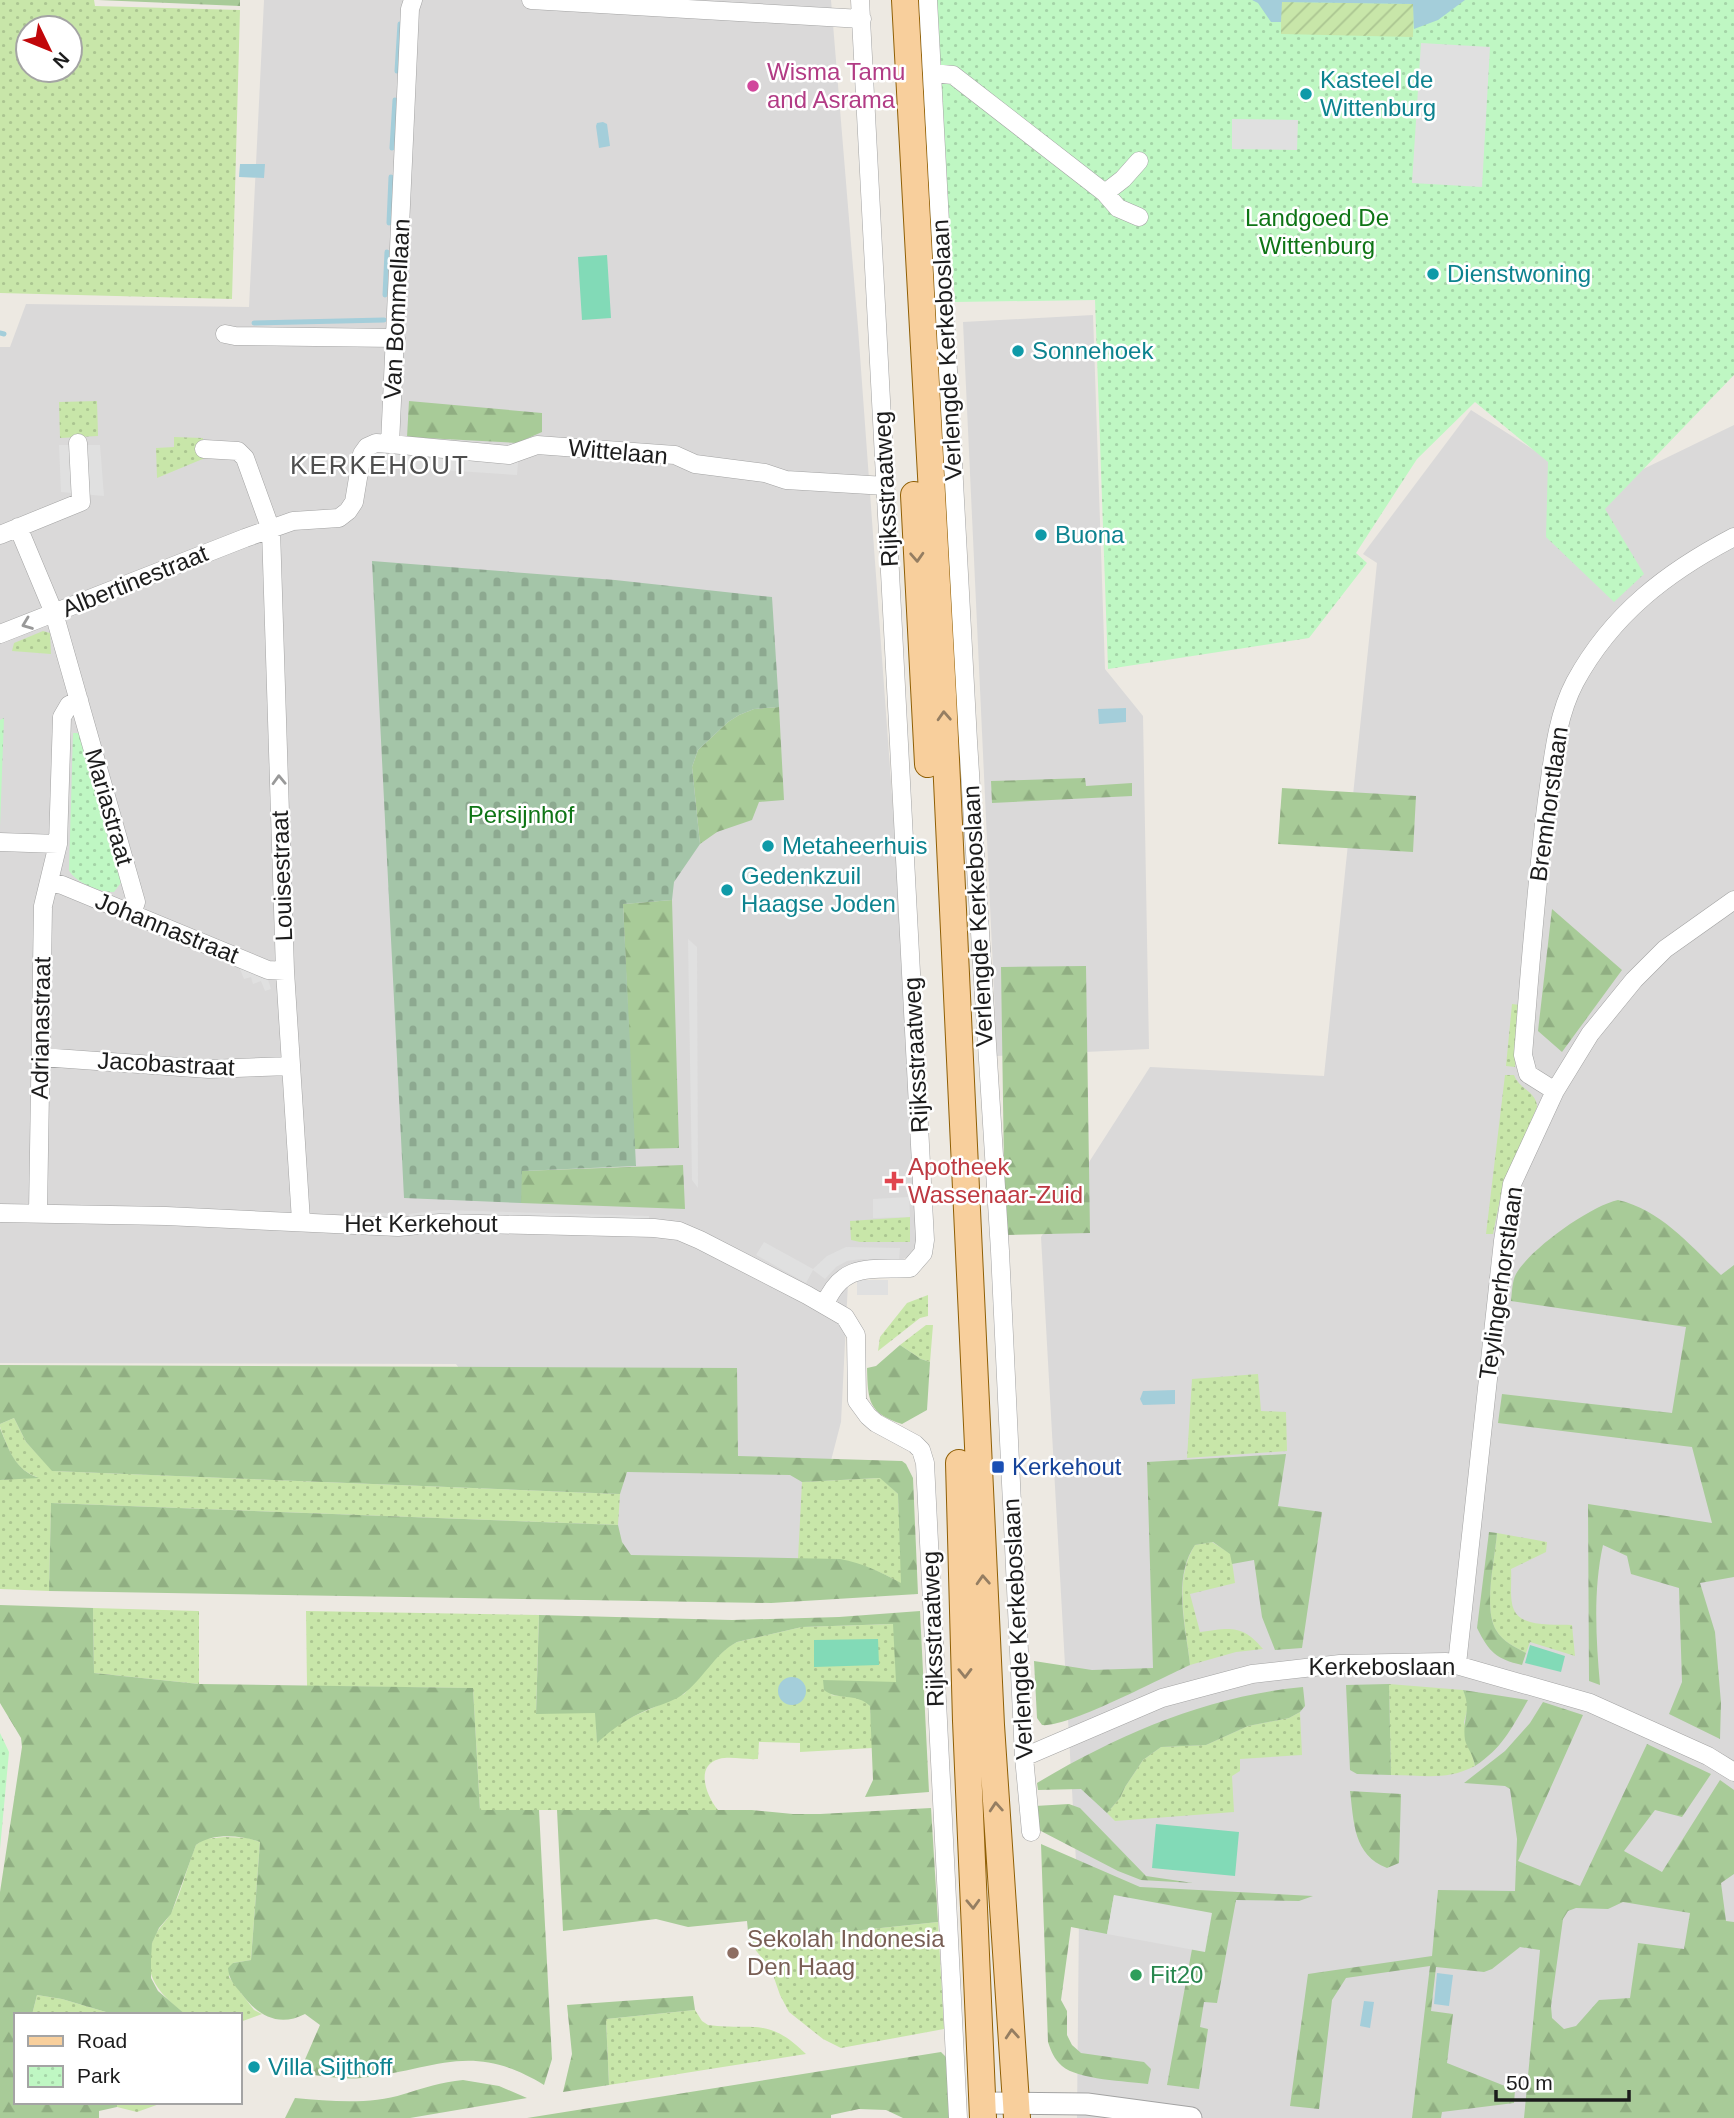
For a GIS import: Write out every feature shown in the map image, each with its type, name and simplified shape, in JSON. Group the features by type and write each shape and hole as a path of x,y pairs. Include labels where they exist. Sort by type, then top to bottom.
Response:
{"main road":[{"name":"Rijksstraatweg","path":"887,0 946,1087 956,1335 966,1721 982,2111"},
{"name":"Rijksstraatweg","path":"905,0 945,722 990,1725 1017,2110"}],"street":[{"name":"Van Bommellaan","path":"390,444 410,9 413,0"},
{"path":"531,0 862,19"},
{"name":"Rijksstraatweg","path":"860,0 925,1240 923,1252 910,1268 853,1271 833,1285 825,1304 845,1317 856,1335 857,1401 860,1407 876,1423 915,1444 924,1456 958,2118"},
{"name":"Verlengde Kerkeboslaan","path":"928,0 968,741 1000,1251 1024,1757 1031,1832"},
{"path":"932,73 953,75 1105,193 1118,208 1139,217"},
{"path":"1105,193 1123,179 1139,161"},
{"path":"225,334 396,338"},
{"path":"0,535 81,502 78,443"},
{"path":"271,530 293,521 339,518 354,502 362,454 367,447 376,443 390,444"},
{"name":"Wittelaan","path":"390,444 509,455 537,444 675,455 695,464 765,474 786,480 886,485"},
{"name":"Louisestraat","path":"204,449 238,451 245,458 271,530 285,971 301,1221"},
{"name":"Mariastraat","path":"18,527 54,613 136,902 132,914"},
{"name":"Albertinestraat","path":"0,634 271,530"},
{"name":"Bremhorstlaan","path":"1555,1091 1528,1074 1523,1055 1540,853 1557,727 1574,684 1597,646 1641,596 1707,551 1734,537"},
{"name":"Mariastraat","path":"58,844 62,717 69,705 79,700"},
{"path":"0,842 58,844"},
{"name":"Adrianastraat","path":"38,1213 43,905 58,844"},
{"name":"Johannastraat","path":"49,882 268,970 285,971"},
{"name":"Teylingerhorstlaan","path":"1457,1664 1501,1254 1512,1184 1555,1091 1590,1034 1634,980 1665,948 1734,900"},
{"name":"Jacobastraat","path":"41,1057 209,1069 291,1066"},
{"name":"Het Kerkehout","path":"0,1213 301,1221 398,1227 453,1223 654,1228 679,1231 700,1240 825,1304"},
{"name":"Kerkeboslaan","path":"1024,1757 1162,1698 1252,1674 1340,1664 1457,1664 1590,1703 1636,1721 1709,1756 1734,1772"},
{"path":"982,2111 1054,2111 1087,2104 1191,2118"}],"shaded area":[{"path":"264,0 831,0 898,878 917,1253 848,1283 841,1422 813,1530 794,1570 616,1581 456,1364 0,1363 0,347 10,347 26,304 249,307"},
{"path":"1421,43 1490,47 1482,187 1412,183"},
{"path":"1232,119 1298,120 1297,150 1232,149"},
{"path":"1093,315 1105,669 1143,716 1149,1049 997,1056 963,322"},
{"path":"1471,410 1598,491 1734,425 1734,2118 1077,2118 1079,1915 1041,1237 1150,1067 1324,1076 1377,563 1363,554"},
{"path":"59,445 100,445 104,496 61,492"},
{"path":"384,453 518,462 517,475 383,466"},
{"path":"688,939 697,947 698,1188 692,1180"},
{"path":"247,966 257,967 261,978 267,976 271,989 265,991 261,981 253,984 251,977 244,979 240,969"},
{"path":"909,1197 910,1217 873,1218 873,1199"},
{"path":"439,1210 649,1216 649,1220 409,1218 409,1214"},
{"path":"344,1212 392,1213 392,1218 344,1217"},
{"path":"764,1242 813,1269 827,1256 846,1247 900,1248 899,1260 847,1261 836,1267 825,1279 813,1270 806,1283 756,1255"},
{"path":"857,1280 888,1280 888,1295 857,1295"},
{"path":"1114,1895 1212,1913 1205,1952 1107,1934"}],"green space":[{"path":"0,0 94,0 95,6 240,10 232,299 0,293"},
{"path":"98,0 240,0 240,6"},
{"name":"Landgoed De Wittenburg","path":"932,0 1734,0 1734,375 1605,509 1644,574 1614,602 1546,537 1548,462 1475,402 1417,459 1356,553 1367,563 1309,638 1108,669 1095,300 955,302"},
{"path":"1281,2 1414,4 1413,37 1281,34"},
{"path":"607,255 611,318 582,320 578,257"},
{"path":"97,401 98,436 60,438 59,402"},
{"path":"409,401 542,413 542,432 517,443 407,437"},
{"path":"174,437 203,438 202,450 205,458 157,478 156,448 174,447"},
{"name":"Persijnhof","path":"372,561 615,580 772,597 779,707 754,709 739,715 698,750 692,767 700,844 674,882 672,900 623,904 636,1166 522,1171 521,1203 404,1198"},
{"path":"43,631 50,633 51,654 12,651 14,643"},
{"path":"779,707 784,800 759,802 752,820 717,832 700,844 692,767 698,750 739,715 754,709"},
{"path":"4,718 0,827 0,720"},
{"path":"73,733 85,733 123,880 114,892 88,886 76,879 69,870"},
{"path":"1085,778 1086,786 1132,783 1132,796 992,803 991,781"},
{"path":"1282,788 1416,796 1413,852 1278,844"},
{"path":"672,900 679,1148 634,1149 623,904"},
{"path":"1552,909 1622,970 1562,1052 1538,1031"},
{"path":"1086,966 1090,1233 1005,1235 1001,967"},
{"path":"1512,1004 1520,1005 1515,1067 1506,1066"},
{"path":"1505,1075 1514,1075 1534,1098 1537,1107 1502,1189 1493,1234 1486,1234"},
{"path":"683,1165 685,1209 521,1203 521,1171"},
{"path":"1618,1200 1662,1220 1721,1275 1734,1265 1734,1577 1700,1583 1715,1632 1721,1703 1720,1739 1669,1714 1682,1682 1679,1588 1631,1574 1627,1556 1603,1545 1597,1597 1600,1685 1589,1681 1588,1504 1712,1523 1692,1447 1498,1423 1502,1394 1672,1413 1686,1327 1511,1301 1516,1274 1534,1253 1577,1219"},
{"path":"910,1217 910,1242 851,1240 850,1221"},
{"path":"928,1295 928,1316 920,1318 878,1351 880,1337 907,1303"},
{"path":"926,1325 933,1325 930,1362 900,1345"},
{"path":"900,1345 930,1362 927,1410 902,1424 882,1415 872,1404 867,1368 876,1366"},
{"path":"0,1365 737,1368 738,1456 902,1461 906,1464 913,1478 918,1594 771,1603 49,1591 51,1503 618,1525 622,1542 631,1555 840,1559 872,1568 901,1583 898,1494 880,1478 802,1482 790,1475 627,1472 620,1494 52,1471 26,1442 14,1418 0,1424"},
{"path":"1258,1374 1261,1411 1286,1412 1287,1451 1187,1458 1192,1379"},
{"path":"14,1418 26,1442 53,1471 620,1494 618,1525 51,1503 49,1591 0,1589 0,1480 37,1477 22,1469 6,1443 0,1424"},
{"path":"0,1428 18,1464 39,1478 0,1480"},
{"path":"1286,1454 1278,1506 1322,1512 1302,1648 1275,1650 1262,1617 1254,1560 1232,1564 1230,1554 1213,1542 1195,1545 1188,1558 1182,1587 1190,1665 1092,1711 1072,1719 1042,1725 1037,1718 1034,1661 1092,1670 1153,1668 1147,1462"},
{"path":"881,1478 898,1494 902,1584 876,1570 852,1563 798,1559 802,1482"},
{"path":"1489,1532 1497,1533 1490,1596 1492,1621 1502,1638 1526,1653 1522,1665 1494,1653 1477,1628"},
{"path":"1497,1533 1547,1542 1546,1552 1511,1569 1512,1606 1524,1620 1548,1625 1572,1625 1575,1656 1530,1642 1526,1653 1506,1641 1496,1630 1492,1621 1490,1596"},
{"path":"1212,1542 1231,1554 1235,1583 1190,1594 1200,1632 1235,1630 1249,1635 1263,1649 1236,1652 1190,1665 1183,1604 1184,1573 1195,1545"},
{"path":"0,1605 93,1608 94,1673 199,1684 473,1688 480,1810 539,1810 552,2059 544,2085 518,2071 474,2061 354,2078 300,2071 320,2025 305,2014 286,2020 261,2013 247,2001 229,1975 228,1968 233,1963 251,1960 260,1842 227,1836 210,1838 196,1845 171,1914 159,1928 152,1943 151,1978 158,1991 184,2013 109,2013 62,1999 37,1995 32,2013 14,2013 14,2104 117,2104 117,2107 99,2111 99,2118 0,2118 0,1892 22,1747 21,1738 0,1703"},
{"path":"93,1608 199,1611 199,1684 94,1673"},
{"path":"306,1611 539,1615 536,1713 596,1713 597,1742 632,1717 684,1694 728,1647 737,1642 802,1627 894,1624 897,1682 830,1695 863,1698 870,1706 873,1748 800,1752 800,1743 759,1742 758,1759 724,1758 711,1763 707,1768 705,1782 710,1798 718,1810 480,1810 473,1688 307,1686"},
{"path":"920,1611 929,1792 865,1797 873,1780 870,1706 859,1699 835,1695 824,1690 823,1680 896,1682 893,1624 802,1627 737,1642 722,1653 682,1695 633,1717 597,1743 595,1713 536,1714 539,1615 732,1620 839,1617"},
{"path":"878,1639 879,1665 814,1667 814,1640"},
{"path":"1530,1645 1565,1656 1561,1672 1525,1663"},
{"path":"1389,1684 1463,1690 1469,1704 1464,1722 1475,1766 1454,1774 1391,1775"},
{"path":"1389,1684 1391,1775 1357,1774 1350,1770 1346,1685"},
{"path":"1303,1687 1305,1706 1289,1718 1248,1726 1206,1745 1161,1747 1143,1760 1120,1798 1107,1813 1081,1789 1038,1790 1037,1783 1068,1765 1165,1720 1233,1699"},
{"path":"1463,1690 1528,1700 1500,1744 1475,1766 1465,1740 1467,1704"},
{"path":"1543,1702 1583,1715 1518,1861 1580,1886 1647,1744 1711,1774 1682,1817 1655,1810 1624,1851 1662,1872 1720,1780 1734,1790 1734,1874 1721,1883 1726,1921 1734,1922 1734,2118 1524,2118 1540,1950 1520,1947 1484,1972 1436,1967 1431,2011 1453,2014 1447,2063 1515,2090 1514,2103 1442,2112 1441,2118 1412,2118 1430,1966 1346,1978 1332,2000 1319,2109 1290,2106 1308,1974 1432,1956 1438,1890 1515,1891 1517,1839 1510,1789 1505,1786 1464,1783 1505,1751 1530,1723","holes":["1623,1902 1690,1913 1684,1949 1638,1943 1630,1998 1599,2000 1576,2026 1564,2029 1552,2018 1551,2006 1563,1919 1568,1911 1576,1908 1608,1909"]},
{"path":"1300,1712 1302,1755 1240,1759 1240,1771 1232,1776 1234,1812 1115,1821 1107,1813 1120,1798 1143,1760 1161,1747 1206,1745 1248,1726 1289,1718"},
{"path":"0,1733 9,1752 0,1849"},
{"path":"1350,1791 1401,1794 1399,1863 1387,1868 1367,1855 1354,1826"},
{"path":"1069,1804 1080,1808 1146,1876 1193,1883 1141,1880 1037,1829 1035,1806"},
{"path":"931,1808 938,1922 749,1942 747,1921 688,1927 656,1919 563,1931 557,1810 752,1810 820,1814"},
{"path":"1156,1824 1239,1832 1235,1876 1152,1868"},
{"path":"248,1838 260,1842 251,1960 233,1963 229,1977 254,2010 262,2014 242,2021 242,2013 184,2013 162,1993 152,1976 150,1955 154,1938 172,1911 196,1845 204,1839"},
{"path":"1041,1844 1140,1887 1313,1896 1299,1901 1236,1900 1217,2003 1204,2002 1200,2027 1208,2029 1199,2089 1167,2085 1192,1949 1205,1951 1114,1895 1107,1934 1071,1927 1061,2000 1067,2011 1067,2035 1072,2045 1081,2053 1144,2062 1151,2069 1148,2084 1079,2074 1069,2071 1055,2058 1048,2042"},
{"path":"938,1922 944,2029 841,2048 823,2039 789,2012 771,1969 749,1942"},
{"path":"37,1995 62,1999 109,2013 32,2013"},
{"path":"693,1996 695,2010 606,2019 609,2085 563,2092 572,2054 567,2005"},
{"path":"695,2010 708,2025 760,2028 781,2034 806,2054 609,2085 606,2019"},
{"path":"941,2052 946,2057 949,2118 903,2118 886,2110 859,2109 831,2115 831,2118 527,2118"},
{"path":"463,2080 499,2086 527,2098 410,2118 285,2118 295,2098 377,2100"},
{"path":"117,2104 159,2104 137,2112 117,2107"}],"water":[{"path":"1252,0 1465,0 1438,20 1414,29 1413,4 1282,2 1281,22 1271,22 1258,3"},
{"path":"597,123 607,124 610,146 599,148 596,126"},
{"path":"240,164 265,164 264,178 239,177"},
{"path":"1126,708 1126,722 1099,724 1098,709"},
{"path":"1175,1390 1175,1404 1143,1405 1140,1399 1143,1391"},
{"path":"792,1677 802,1681 806,1691 802,1701 792,1705 782,1701 778,1691 782,1681"},
{"path":"1437,1973 1453,1975 1449,2006 1434,2004"},
{"path":"1364,2001 1374,2002 1370,2028 1360,2026"}],"waterway":[{"path":"397,71 400,24"},
{"path":"392,148 395,100"},
{"path":"389,223 391,177"},
{"path":"385,295 387,252"},
{"path":"254,323 384,320"},
{"path":"0,333 4,334"}],"place":[{"name":"Wisma Tamu and Asrama","path":"753,86"},
{"name":"Kasteel de Wittenburg","path":"1306,94"},
{"name":"Dienstwoning","path":"1433,274"},
{"name":"Sonnehoek","path":"1018,351"},
{"name":"Buona","path":"1041,535"},
{"name":"Metaheerhuis","path":"768,846"},
{"name":"Gedenkzuil Haagse Joden","path":"727,890"},
{"name":"Apotheek Wassenaar-Zuid","path":"894,1181"},
{"name":"Kerkehout","path":"998,1467"},
{"name":"Sekolah Indonesia Den Haag","path":"733,1953"},
{"name":"Fit20","path":"1136,1975"},
{"name":"Villa Sijthoff","path":"254,2067"}],"district":[{"name":"KERKEHOUT","path":"380,465"}]}
